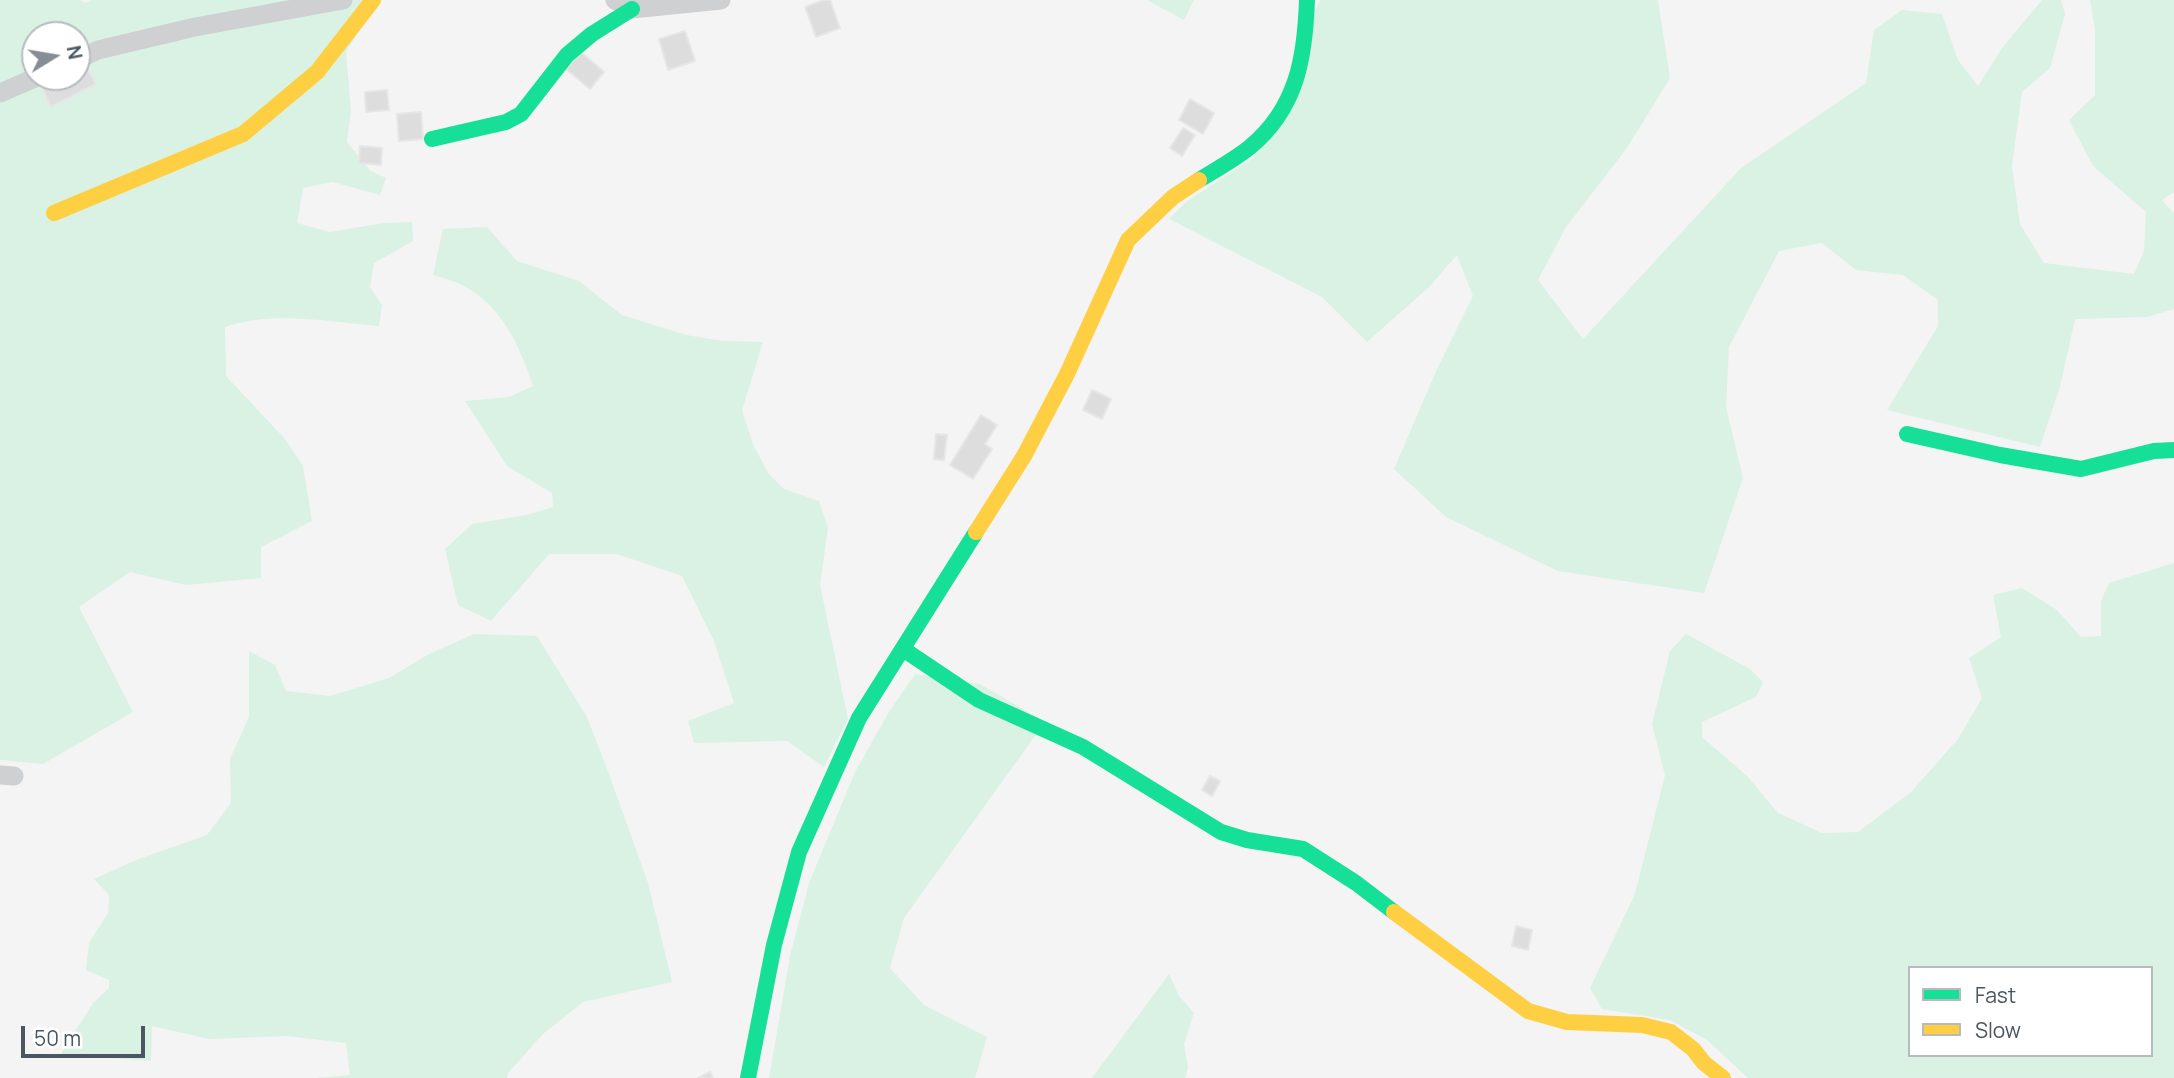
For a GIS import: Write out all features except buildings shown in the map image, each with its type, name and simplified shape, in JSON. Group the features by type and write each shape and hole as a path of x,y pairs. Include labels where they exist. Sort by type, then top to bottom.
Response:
{"street":[{"path":"91,54 195,27 343,0"},
{"path":"54,214 243,134 317,72 373,0"},
{"path":"432,139 506,122 521,114 567,55 624,5 721,0"},
{"path":"748,1078 774,945 799,852 859,718 1024,456 1067,374 1128,240 1173,197 1249,148 1274,123 1290,96 1301,69 1306,38 1307,0"},
{"path":"0,93 21,84"},
{"path":"1907,434 2000,455 2081,469 2174,450"},
{"path":"903,649 979,700 1083,747 1221,832 1247,840 1303,849 1356,883 1528,1011 1567,1022 1642,1025 1671,1032 1723,1078"}],"green space":[{"path":"0,0 80,0 86,3 92,0 379,0 346,52 351,111 347,142 371,171 386,178 380,195 333,182 303,188 297,223 330,232 384,223 412,222 413,241 374,263 370,287 382,305 379,326 281,318 225,327 226,376 285,439 303,466 312,521 261,547 261,578 186,585 130,572 79,607 133,712 43,764 0,760"},
{"path":"1147,0 1194,0 1184,20"},
{"path":"1320,0 1658,0 1670,78 1627,148 1566,227 1538,280 1583,339 1741,168 1866,83 1874,30 1902,10 1942,14 1958,60 1978,86 2002,48 2042,0 2061,0 2065,14 2050,68 2022,92 2012,166 2020,224 2044,263 2134,274 2144,251 2146,212 2093,166 2069,120 2095,95 2095,29 2090,0 2174,0 2174,192 2162,200 2174,213 2174,309 2147,317 2075,319 2060,387 2040,447 1887,410 1938,326 1938,300 1903,275 1856,270 1822,243 1779,251 1729,347 1726,407 1743,478 1704,593 1558,571 1446,517 1394,469 1437,369 1473,296 1457,255 1429,287 1367,342 1322,297 1169,219 1186,202 1253,158"},
{"path":"487,227 517,261 579,281 622,315 686,335 723,341 763,342 742,410 754,447 769,474 784,489 819,501 828,528 820,585 848,719 824,767 787,741 694,743 688,721 734,703 714,641 682,576 617,554 549,554 491,621 458,605 445,549 472,524 527,515 553,507 552,493 507,466 465,401 509,397 533,386 516,343 500,317 478,295 460,284 433,275 443,229"},
{"path":"2174,563 2174,1078 1748,1078 1707,1040 1670,1020 1602,1009 1590,988 1635,894 1665,775 1652,724 1670,651 1686,634 1750,669 1763,682 1756,697 1702,722 1702,737 1747,776 1778,813 1822,833 1858,832 1911,792 1958,739 1982,698 1969,658 2001,637 1993,595 2022,588 2057,610 2081,637 2101,636 2101,601 2109,583"},
{"path":"474,634 537,636 587,717 648,883 672,982 583,1002 543,1034 508,1073 507,1078 316,1078 350,1075 346,1043 287,1036 209,1039 152,1026 151,1061 61,1054 93,1003 109,988 109,980 86,970 89,943 108,913 109,895 94,879 136,860 207,835 231,803 230,759 249,717 249,651 275,665 286,691 330,696 389,678 429,654"},
{"path":"915,674 980,684 1045,722 904,918 890,968 924,1005 987,1037 975,1078 769,1078 790,956 809,883 855,772 889,712"},
{"path":"1169,974 1179,996 1194,1013 1184,1044 1188,1068 1185,1078 1092,1078"}],"traffic: fast":[{"path":"1199,180 1250,147 1278,116 1288,99 1300,62 1307,0"},
{"path":"432,139 506,122 521,114 567,55 592,34 632,9"},
{"path":"1907,434 2000,455 2081,469 2154,451 2174,450"},
{"path":"748,1078 774,945 799,852 859,718 976,532"},
{"path":"903,649 979,700 1083,747 1221,832 1247,840 1303,849 1356,883 1394,912"}],"traffic: slow":[{"path":"54,213 243,134 317,72 373,0"},
{"path":"976,532 1024,456 1067,374 1128,240 1173,197 1199,180"},
{"path":"1394,912 1528,1011 1567,1022 1642,1025 1671,1032 1723,1078"}]}
